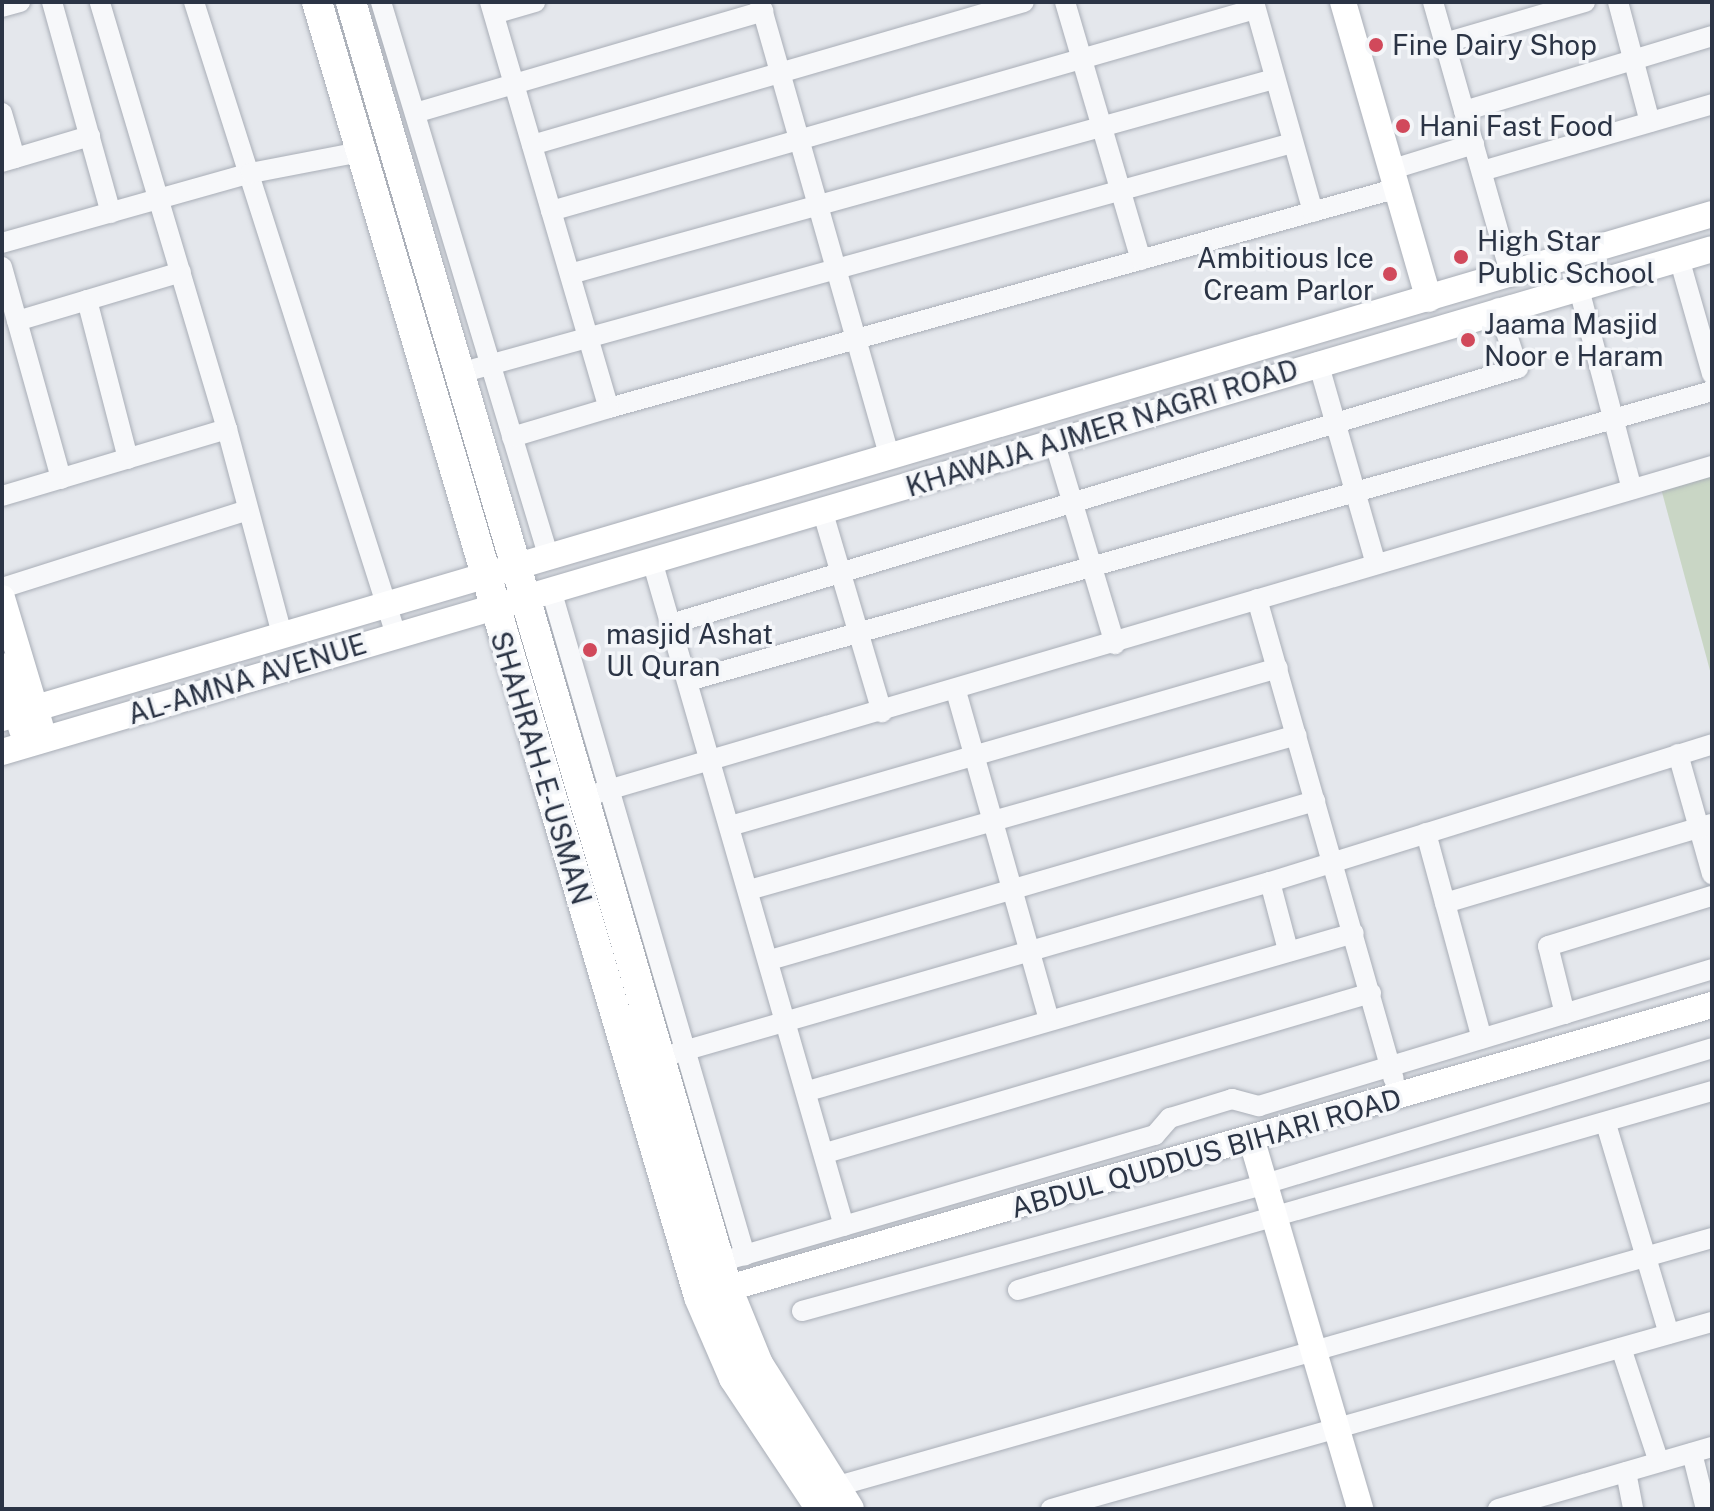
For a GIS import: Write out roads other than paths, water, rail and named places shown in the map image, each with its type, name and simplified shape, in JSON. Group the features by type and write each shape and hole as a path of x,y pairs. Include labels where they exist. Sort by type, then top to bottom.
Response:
{"main road":[{"name":"SHAHRAH-E-USMAN","path":"317,2 492,609 717,1274 758,1364 835,1502"},
{"name":"SHAHRAH-E-USMAN","path":"351,2 519,568 540,596 673,1055 717,1274"},
{"path":"1343,2 1429,299"},
{"name":"KHAWAJA AJMER NAGRI ROAD","path":"18,713 282,634 519,568 889,455 1712,214"},
{"path":"1605,245 1615,278"},
{"name":"KHAWAJA AJMER NAGRI ROAD","path":"492,609 781,526 1498,308 1579,289 1712,249"},
{"path":"1190,369 1200,398"},
{"path":"770,492 781,526"},
{"path":"2,598 25,745"},
{"name":"AL-AMNA AVENUE","path":"25,745 492,609"},
{"path":"2,666 18,713"},
{"name":"ABDUL QUDDUS BIHARI ROAD","path":"717,1274 1252,1141 1712,1005"},
{"path":"1252,1141 1312,1354 1360,1509"}],"street":[{"path":"2,7 20,2"},
{"path":"52,2 111,213"},
{"path":"100,2 227,429 245,511 282,634"},
{"path":"194,2 396,635"},
{"path":"381,2 549,558"},
{"path":"535,2 492,8 609,408"},
{"path":"532,145 781,75 985,7 1024,2"},
{"path":"1065,2 1099,128 1141,260"},
{"path":"1433,2 1510,273"},
{"path":"1444,43 1585,2"},
{"path":"1618,2 1650,122"},
{"path":"415,113 762,6 889,455"},
{"path":"551,211 799,138 1083,61 1254,6 1313,212"},
{"path":"1464,111 1712,36"},
{"path":"570,274 1274,79"},
{"path":"1482,171 1712,104"},
{"path":"2,113 9,160 90,136"},
{"path":"460,373 1292,143"},
{"path":"512,437 1313,212 1474,144"},
{"path":"2,243 251,173 360,152"},
{"path":"1679,258 1704,318 1712,374"},
{"path":"2,267 61,479"},
{"path":"17,321 181,272"},
{"path":"1579,289 1610,419 1632,489"},
{"path":"87,300 128,459"},
{"path":"671,624 840,569 1518,368 1498,308"},
{"path":"1318,362 1376,564"},
{"path":"688,681 1354,488 1712,391"},
{"path":"2,496 227,429"},
{"path":"1055,444 1115,644"},
{"path":"597,792 956,691 1712,466"},
{"path":"2,588 245,511"},
{"path":"823,513 882,712"},
{"path":"653,564 826,1153 844,1226"},
{"path":"1257,599 1399,1096"},
{"path":"730,826 1278,668"},
{"path":"956,691 971,758 1049,1019"},
{"path":"749,890 1297,735"},
{"path":"673,1055 1270,882 1712,744"},
{"path":"1678,754 1706,826 1712,874"},
{"path":"770,960 1315,801"},
{"path":"1445,903 1706,826"},
{"path":"1426,833 1482,1039"},
{"path":"1270,882 1288,950"},
{"path":"1565,1014 1548,946 1712,896"},
{"path":"808,1091 1354,933"},
{"path":"717,1274 844,1226 1155,1135 1170,1118 1232,1099 1259,1106 1391,1069 1712,969"},
{"path":"826,1153 1371,993"},
{"path":"802,1311 1265,1184 1712,1048"},
{"path":"1018,1290 1275,1222 1712,1091"},
{"path":"1606,1124 1669,1334"},
{"path":"835,1502 1312,1354 1712,1238"},
{"path":"1051,1509 1337,1431 1712,1322"},
{"path":"1621,1348 1659,1462"},
{"path":"1498,1509 1534,1504 1626,1472 1712,1447"},
{"path":"1692,1453 1706,1509"},
{"path":"1626,1472 1633,1509"}],"place":[{"name":"Fine Dairy Shop","path":"1376,45"},
{"name":"Hani Fast Food","path":"1403,126"},
{"name":"High Star Public School","path":"1461,257"},
{"name":"Ambitious Ice Cream Parlor","path":"1390,274"},
{"name":"Jaama Masjid Noor e Haram","path":"1468,340"},
{"name":"masjid Ashat Ul Quran","path":"590,650"}]}
